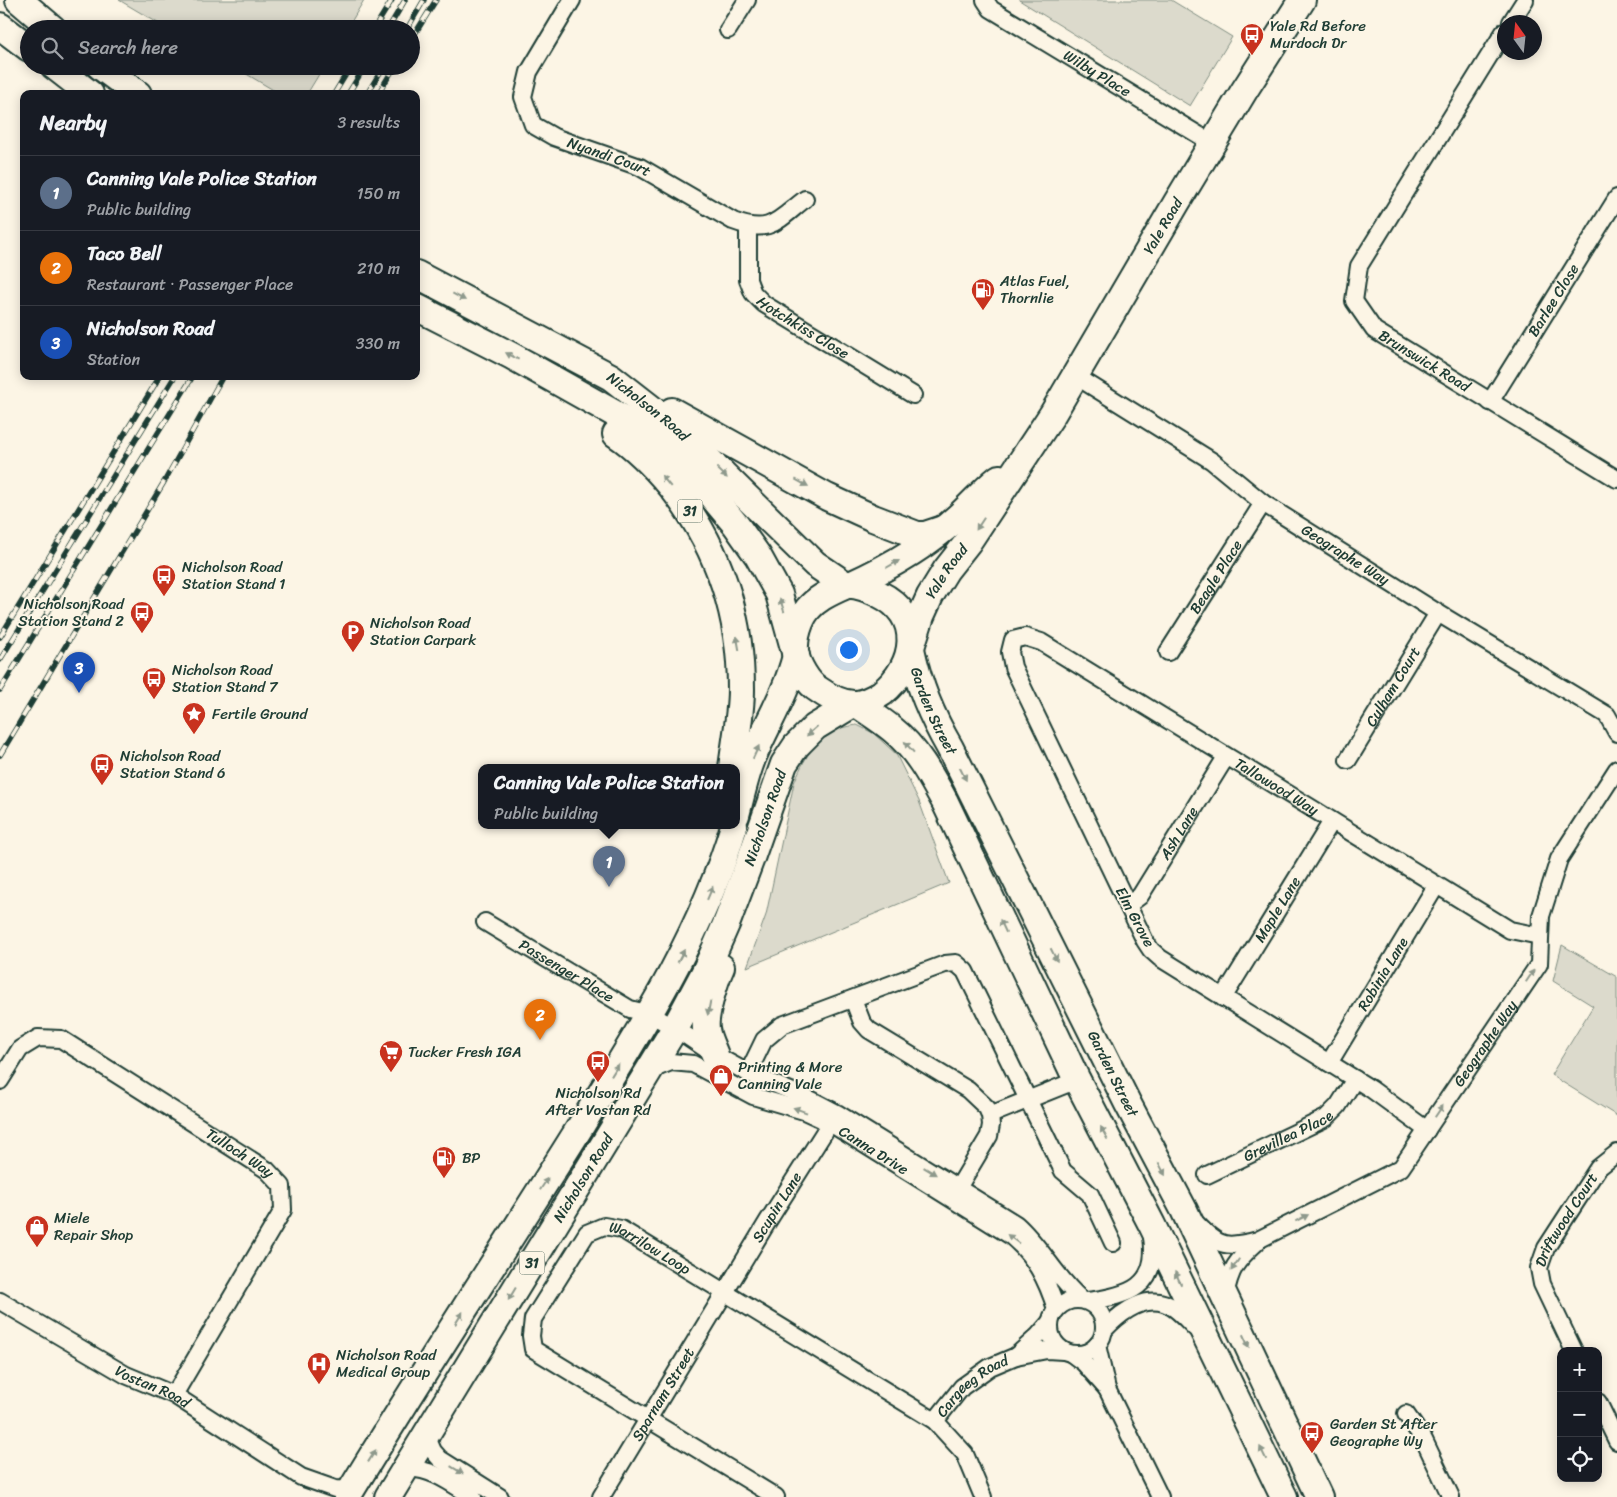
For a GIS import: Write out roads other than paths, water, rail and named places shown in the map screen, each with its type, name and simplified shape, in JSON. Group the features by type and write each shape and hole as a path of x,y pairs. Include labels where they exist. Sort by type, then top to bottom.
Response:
{"main road":[{"path":"19,0 43,20"},
{"name":"Yale Road","path":"911,647 920,616 930,596 1052,416 1212,143 1302,0"},
{"path":"0,26 20,41"},
{"path":"66,75 85,90"},
{"path":"112,75 133,90"},
{"name":"Nicholson Road","path":"420,276 611,377 675,427 815,564 848,585"},
{"name":"Nicholson Road","path":"420,309 512,356 626,420 659,446 710,494 736,525 758,556 779,594 796,654 790,679 753,758 740,799"},
{"path":"611,377 827,497 917,535 925,535 943,529"},
{"name":"31","path":"554,380 573,406 624,440 657,469 686,506 702,531 722,572 732,606 740,652 741,692 732,764"},
{"name":"Yale Road","path":"848,585 898,561 943,529 1026,454"},
{"path":"796,654 800,622 808,610 819,599 848,585 872,590 885,597 899,609 908,626 911,647"},
{"name":"31","path":"796,654 804,673 816,689 833,699 855,704 876,697 892,685 903,669 911,647"},
{"name":"Garden Street","path":"911,647 918,680 930,712 950,748 1136,1120 1184,1210 1319,1497"},
{"path":"855,704 894,730 929,773 945,802 1076,1080 1152,1225 1284,1497"},
{"name":"Nicholson Road","path":"388,1497 675,1028 709,962 739,893 784,764 796,746 816,727 855,704"},
{"name":"31","path":"724,859 727,829"},
{"name":"Nicholson Road","path":"349,1493 650,1014 696,928 724,859 733,829"},
{"path":"716,1055 708,1038 706,1021 718,974 750,892 750,861"},
{"path":"1032,912 1024,922 1025,935 1057,1003 1063,1049"}],"street":[{"name":"Nyandi Court","path":"572,0 529,72 523,97 533,124 554,138 640,167 733,220 748,226 770,226 806,199"},
{"path":"728,30 747,0"},
{"name":"Wilby Place","path":"985,0 991,9 1212,143"},
{"path":"1515,15 1525,0"},
{"name":"Brunswick Road","path":"1497,43 1359,266 1354,301 1374,330 1617,479"},
{"name":"Barlee Close","path":"1490,402 1617,198"},
{"name":"Hotchkiss Close","path":"748,226 748,280 754,292 764,304 913,395"},
{"name":"Geographe Way","path":"1074,376 1212,461 1263,503 1607,715 1617,733"},
{"name":"Beagle Place","path":"1168,652 1263,503"},
{"name":"Culham Court","path":"1348,760 1438,612"},
{"name":"Tallowood Way","path":"1013,640 1025,637 1041,642 1510,930 1540,936"},
{"name":"Elm Grove","path":"1013,640 1010,652 1013,668 1151,950 1160,958 1223,998 1355,1079 1427,1130"},
{"name":"Ash Lane","path":"1128,905 1140,896 1226,757"},
{"name":"Geographe Way","path":"1184,1210 1216,1242 1224,1245 1240,1245 1258,1240 1401,1168 1538,964 1541,916 1559,859 1617,769"},
{"name":"Maple Lane","path":"1223,998 1332,821"},
{"name":"Robinia Lane","path":"1329,1063 1436,886"},
{"name":"Passenger Place","path":"485,922 630,1009 650,1014 675,1028"},
{"path":"748,1073 764,1040 782,1025 945,964 956,963 965,970 1062,1171 1090,1194 1113,1243"},
{"path":"853,999 862,1022 869,1030 968,1090 987,1108 992,1125 989,1136 958,1188"},
{"name":"Canna Drive","path":"675,1028 748,1073 812,1100 836,1113 1016,1224 1030,1235 1061,1280 1085,1301"},
{"name":"Tulloch Way","path":"0,1081 20,1048 38,1038 61,1039 267,1170 282,1186 283,1210 174,1396"},
{"name":"Canna Drive","path":"648,1072 671,1062 694,1064 753,1096 804,1111 830,1123 1016,1241 1030,1254 1046,1279 1053,1316"},
{"name":"Grevillea Place","path":"1207,1175 1326,1118 1338,1106 1355,1079"},
{"path":"990,1115 1076,1080"},
{"name":"Scupin Lane","path":"724,1292 830,1123"},
{"name":"Driftwood Court","path":"1572,1347 1542,1284 1539,1268 1546,1248 1598,1168 1617,1153"},
{"path":"1107,1389 1084,1364 1052,1339 1049,1330 1053,1316 1063,1303 1072,1300 1085,1301 1118,1296 1129,1292 1145,1280 1150,1273 1154,1261 1152,1225"},
{"name":"Warrilow Loop","path":"776,1497 533,1348 531,1336 534,1319 587,1233 604,1226 621,1228 935,1421 965,1454 983,1497"},
{"name":"Geographe Way","path":"1225,1297 1231,1271 1240,1258 1258,1240"},
{"name":"Sparnam Street","path":"601,1497 724,1292"},
{"name":"Vostan Road","path":"0,1301 126,1375 174,1396 301,1477 349,1493"},
{"path":"1068,1353 1081,1354 1090,1351 1102,1338 1104,1322 1101,1313 1095,1306 1085,1301"},
{"path":"1104,1330 1116,1318 1136,1305 1157,1302 1175,1308 1197,1330 1207,1337"},
{"name":"Cargeeg Road","path":"1016,1356 1040,1334 1053,1316"},
{"path":"1097,1345 1107,1389 1160,1497"},
{"name":"Cargeeg Road","path":"935,1421 962,1387 990,1367 1016,1356 1047,1350 1068,1353"},
{"path":"1602,1410 1617,1441"},
{"path":"1406,1414 1424,1440 1451,1497"},
{"path":"426,1435 433,1451 440,1459 500,1497"},
{"path":"406,1469 423,1469 433,1473 473,1497"},
{"name":"Vostan Road","path":"301,1477 319,1497"}],"railway":[{"path":"380,20 392,0"},
{"path":"393,20 405,0"},
{"path":"412,20 424,0"},
{"path":"420,26 436,0"},
{"path":"336,90 346,75"},
{"path":"350,90 360,75"},
{"path":"369,90 379,75"},
{"path":"380,90 390,75"},
{"path":"0,637 158,380"},
{"path":"0,660 173,380"},
{"path":"0,690 191,380"},
{"path":"0,755 164,482 221,380"}],"place":[{"name":"Yale Rd Before Murdoch Dr","path":"1252,56"},
{"name":"Atlas Fuel, Thornlie","path":"983,311"},
{"name":"Nicholson Road Station Stand 1","path":"164,597"},
{"name":"Nicholson Road Station Stand 2","path":"142,634"},
{"name":"Nicholson Road Station Carpark","path":"353,653"},
{"name":"Nicholson Road","path":"79,693"},
{"name":"Nicholson Road Station Stand 7","path":"154,700"},
{"name":"Fertile Ground","path":"194,735"},
{"name":"Nicholson Road Station Stand 6","path":"102,786"},
{"name":"Canning Vale Police Station","path":"609,887"},
{"name":"Taco Bell","path":"540,1040"},
{"name":"Tucker Fresh IGA","path":"391,1073"},
{"name":"Nicholson Rd After Vostan Rd","path":"598,1083"},
{"name":"Printing & More Canning Vale","path":"721,1097"},
{"name":"BP","path":"444,1179"},
{"name":"Miele Repair Shop","path":"37,1248"},
{"name":"Nicholson Road Medical Group","path":"319,1385"},
{"name":"Garden St After Geographe Wy","path":"1312,1454"}]}
